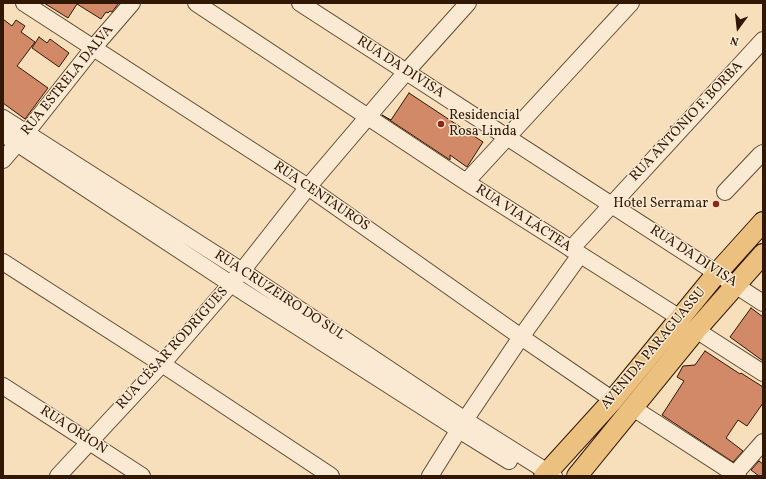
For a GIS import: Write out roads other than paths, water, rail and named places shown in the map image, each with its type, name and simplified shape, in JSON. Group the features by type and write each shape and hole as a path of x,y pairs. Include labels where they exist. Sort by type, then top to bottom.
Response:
{"main road":[{"name":"AVENIDA PARAGUASSU","path":"545,475 613,400 717,273 763,222"},
{"name":"AVENIDA PARAGUASSU","path":"577,476 696,330 734,285 763,254"}],"street":[{"name":"RUA CENTAUROS","path":"24,3 308,187 613,400"},
{"name":"RUA ESTRELA DALVA","path":"3,160 94,47 132,3"},
{"name":"RUA VIA LÁCTEA","path":"196,3 466,182 680,318"},
{"name":"RUA DA DIVISA","path":"300,3 763,303"},
{"name":"RUA CÉSAR RODRIGUES","path":"58,476 162,364 242,271 308,187 406,72 468,3"},
{"path":"466,182 631,3"},
{"name":"RUA ANTÔNIO F. BORBA","path":"430,476 576,252 611,205 763,40"},
{"name":"RUA CRUZEIRO DO SUL","path":"3,118 22,138 92,184 231,284 336,343 462,425 545,475"},
{"name":"RUA CRUZEIRO DO SUL","path":"3,134 22,138"},
{"path":"725,192 760,154 763,153"},
{"name":"RUA CRUZEIRO DO SUL","path":"92,184 242,271 336,343"},
{"path":"3,262 162,364 331,476"},
{"path":"696,330 763,373"},
{"name":"RUA ORION","path":"3,386 142,476"},
{"path":"633,408 736,475 763,442"}],"place":[{"name":"Residencial Rosa Linda","path":"441,124"},
{"name":"Hotel Serramar","path":"716,204"}]}
